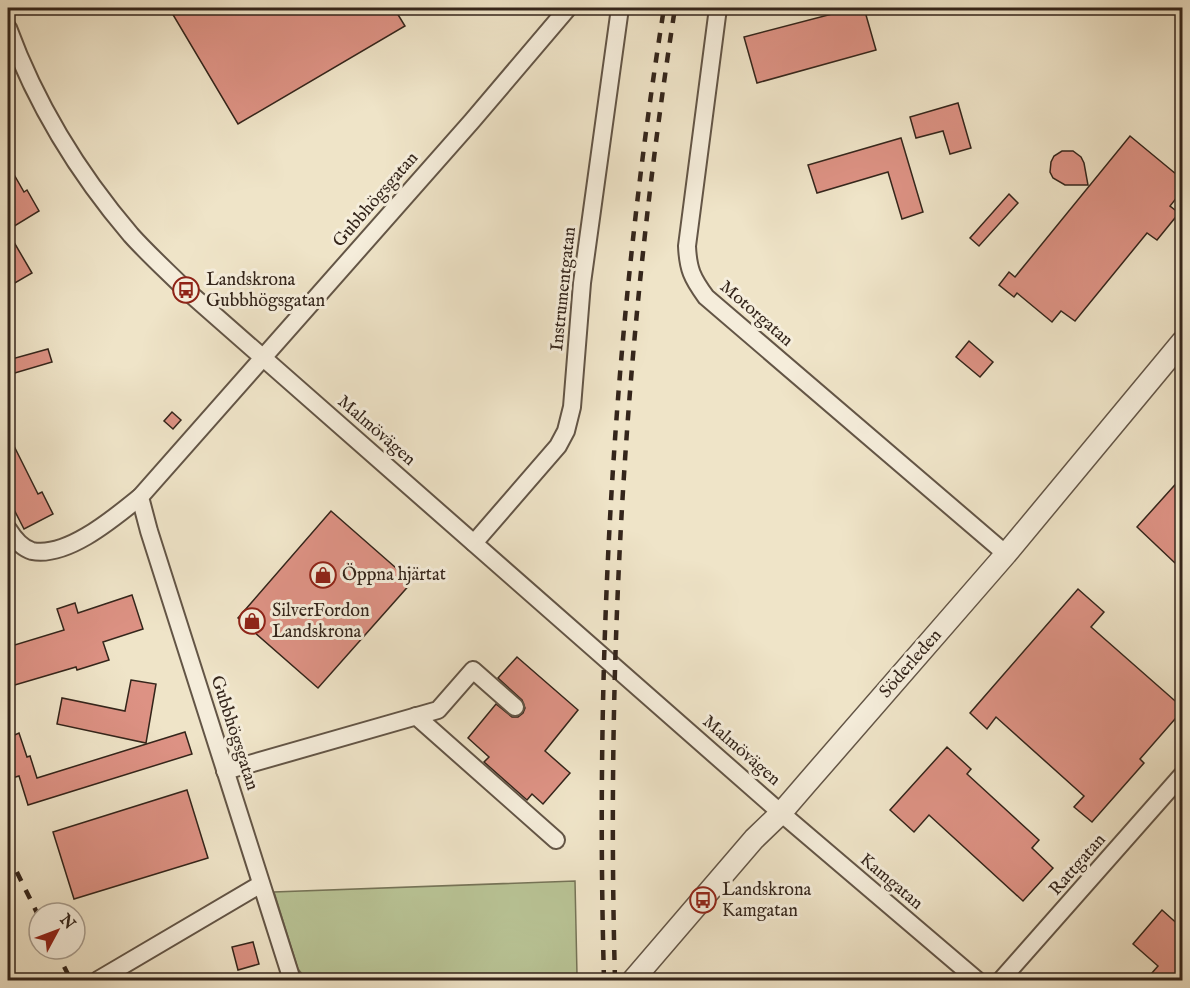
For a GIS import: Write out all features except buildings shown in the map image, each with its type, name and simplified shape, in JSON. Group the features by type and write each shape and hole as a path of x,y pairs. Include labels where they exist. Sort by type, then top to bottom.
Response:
{"street":[{"name":"Gubbhögsgatan","path":"8,529 13,538 30,550 47,551 84,537 111,520 140,497 568,8"},
{"name":"Instrumentgatan","path":"474,543 558,446 566,431 572,407 582,283 620,8"},
{"name":"Motorgatan","path":"717,8 687,246 688,264 693,280 706,297 1006,554"},
{"name":"Malmövägen","path":"8,28 20,63 44,110 81,170 132,235 186,290 781,813"},
{"name":"Söderleden","path":"633,981 754,839 781,813 1006,554 1182,342"},
{"name":"Gubbhögsgatan","path":"140,497 292,981"},
{"path":"225,771 438,710 473,670 515,707"},
{"path":"416,716 556,840"},
{"name":"Rattgatan","path":"1001,981 1182,775"},
{"name":"Kamgatan","path":"781,813 977,981"},
{"path":"98,981 261,884"}],"green space":[{"path":"575,881 577,975 573,980 307,980 298,969 274,892"}],"railway":[{"path":"604,980 602,737 612,493 620,371 632,250 646,129 664,8"},
{"path":"615,980 614,736 623,493 643,250 675,8"},
{"path":"8,854 31,901"},
{"path":"61,961 71,980"}],"place":[{"name":"Landskrona Gubbhögsgatan","path":"186,290"},
{"name":"Öppna hjärtat","path":"323,575"},
{"name":"SilverFordon Landskrona","path":"252,621"},
{"name":"Landskrona Kamgatan","path":"703,900"}]}
